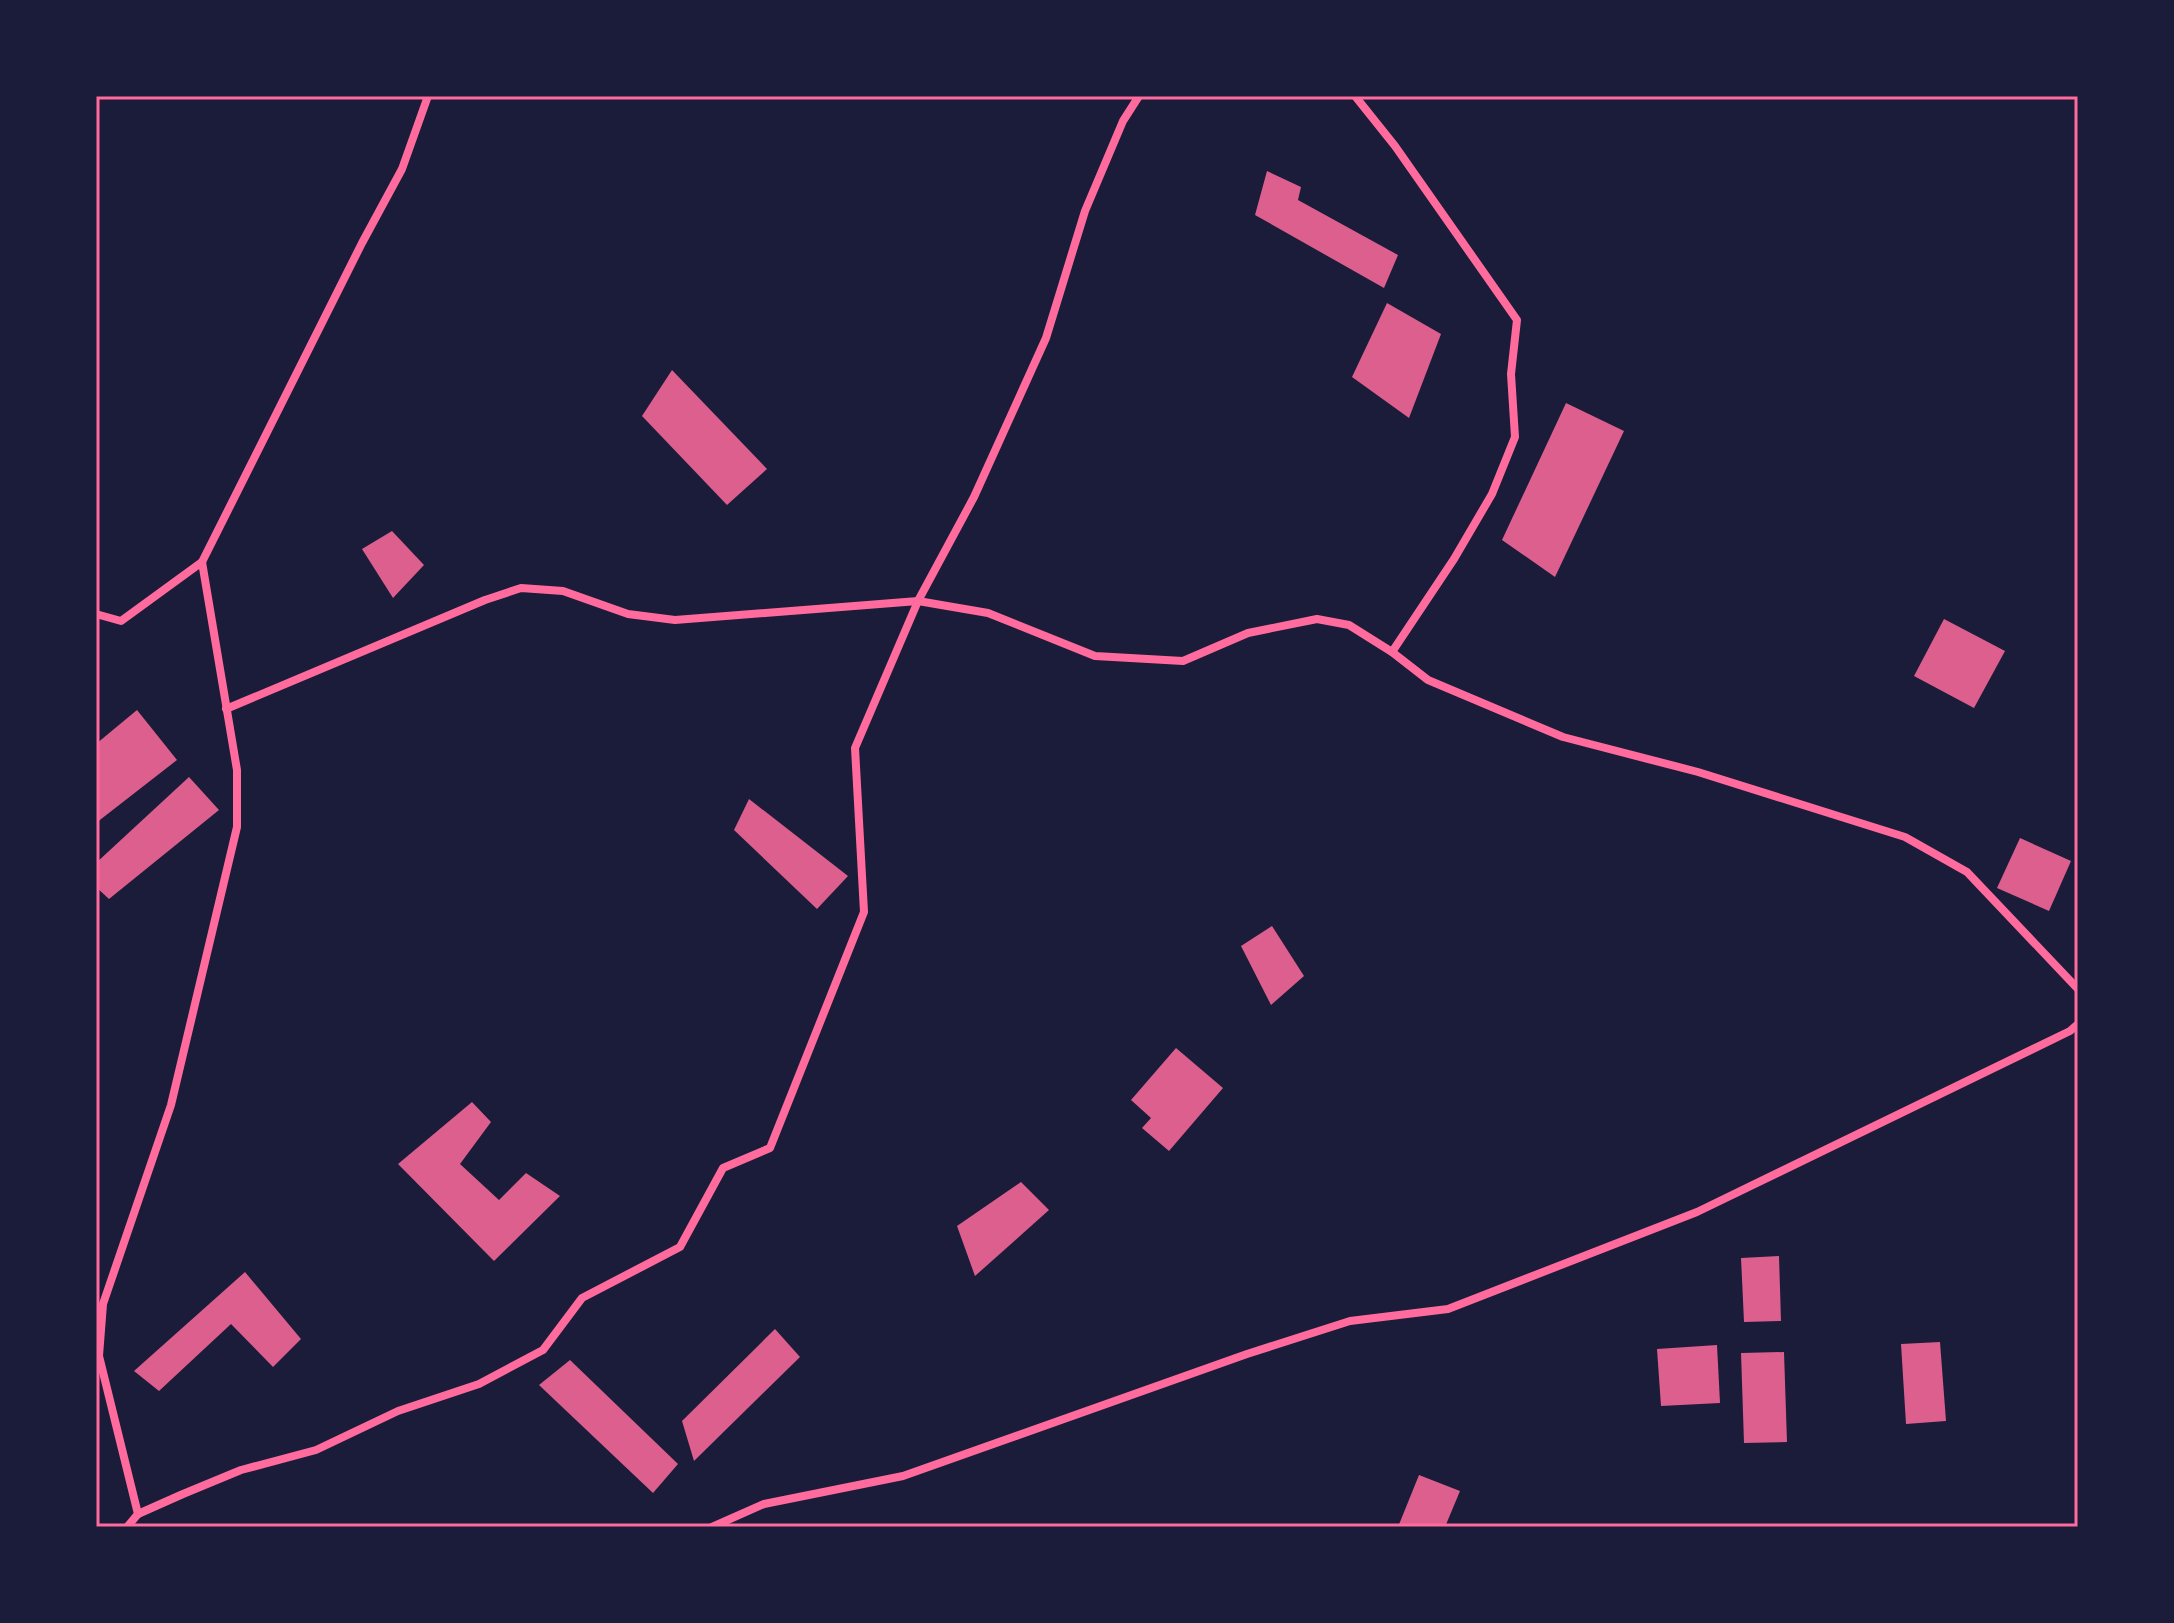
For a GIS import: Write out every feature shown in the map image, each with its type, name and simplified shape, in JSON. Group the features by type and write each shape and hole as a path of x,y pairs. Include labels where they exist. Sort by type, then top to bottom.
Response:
{"street":[{"path":"96,614 121,621 202,562 402,169 428,96"},
{"path":"127,1527 138,1514 241,1470 316,1450 398,1411 479,1384 543,1350 582,1298 680,1247 723,1168 770,1148 864,912 855,748 918,601 974,497 1046,338 1085,211 1123,121 1139,96"},
{"path":"1355,96 1395,146 1517,320 1511,374 1515,437 1492,494 1454,559 1392,652"},
{"path":"138,1514 99,1356 103,1304 171,1105 237,827 237,770 202,562"},
{"path":"226,709 485,600 521,588 563,591 628,614 675,620 918,601 988,613 1095,656 1183,661 1248,633 1317,619 1349,625 1392,652 1428,680 1563,737 1698,772 1905,837 1967,872 2078,989"},
{"path":"712,1527 764,1504 903,1476 1247,1354 1350,1321 1448,1309 1697,1212 2070,1031 2078,1024"}],"building":[{"path":"1267,171 1301,187 1298,200 1398,255 1384,288 1255,215"},
{"path":"1387,303 1441,334 1409,418 1352,377"},
{"path":"672,370 767,469 727,505 642,416"},
{"path":"1566,403 1624,431 1555,577 1502,540"},
{"path":"392,531 424,565 393,598 362,549"},
{"path":"1944,619 2005,651 1974,708 1914,676"},
{"path":"137,710 177,760 96,823 96,744"},
{"path":"189,777 219,810 109,899 96,887 96,863"},
{"path":"749,799 848,876 817,909 734,830"},
{"path":"2020,838 2071,861 2049,911 1997,888"},
{"path":"1272,926 1304,976 1271,1005 1241,946"},
{"path":"1176,1048 1223,1088 1169,1151 1142,1128 1151,1118 1131,1100"},
{"path":"472,1102 491,1122 460,1164 499,1200 526,1173 560,1196 494,1261 398,1164"},
{"path":"1021,1182 1049,1210 975,1276 957,1226"},
{"path":"1779,1256 1781,1321 1744,1322 1741,1258"},
{"path":"245,1272 301,1339 273,1367 231,1324 159,1391 134,1371"},
{"path":"775,1329 800,1357 694,1461 682,1421"},
{"path":"1940,1342 1946,1421 1906,1424 1901,1344"},
{"path":"1717,1345 1720,1403 1661,1406 1657,1349"},
{"path":"1784,1352 1787,1442 1744,1443 1741,1353"},
{"path":"570,1360 678,1464 653,1493 539,1385"},
{"path":"1419,1475 1460,1491 1445,1527 1398,1527"}]}
